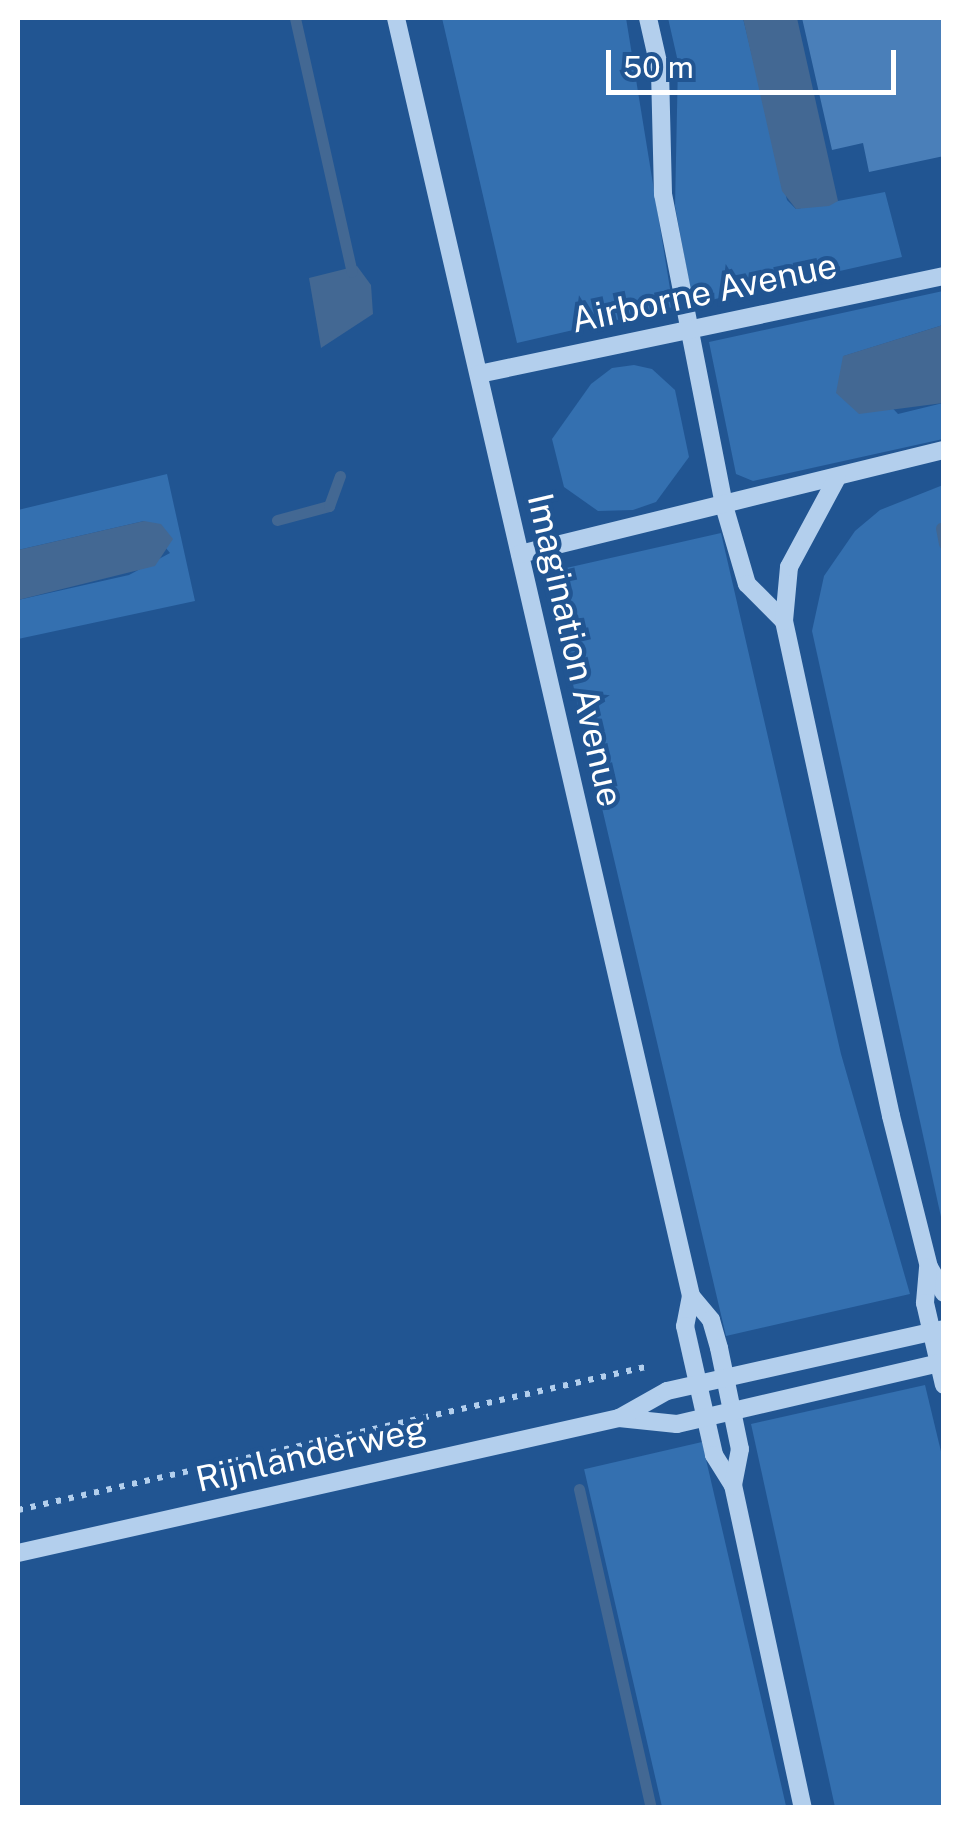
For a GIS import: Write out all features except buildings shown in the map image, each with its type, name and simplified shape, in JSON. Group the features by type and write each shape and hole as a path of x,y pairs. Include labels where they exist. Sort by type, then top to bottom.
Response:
{"street":[{"name":"Imagination Avenue","path":"396,18 691,1296 685,1326 714,1455 733,1485 803,1808"},
{"path":"648,18 660,71 663,194 685,330 725,509 747,584 784,621"},
{"name":"Airborne Avenue","path":"479,374 944,276"},
{"path":"520,554 725,509 944,450"},
{"path":"836,478 789,566 784,621 928,1268 925,1302 938,1330 944,1385"},
{"path":"928,1268 944,1293"},
{"name":"Imagination Avenue","path":"691,1296 711,1320 725,1378 740,1449 733,1485"},
{"name":"Rijnlanderweg","path":"18,1553 618,1418 667,1391 938,1330"},
{"name":"Rijnlanderweg","path":"618,1418 677,1424 941,1363"}],"path":[{"name":"Rijnlanderweg","path":"18,1510 524,1396"}],"shaded area":[{"path":"442,18 626,18 673,307 517,343"},
{"path":"668,18 743,18 787,200 796,209 885,192 902,257 693,304 675,206 678,62"},
{"path":"743,18 797,18 838,201 829,206 796,209 782,191"},
{"path":"357,266 371,285 373,314 321,348 309,278"},
{"path":"943,291 943,325 844,356 898,414 943,403 943,439 753,481 736,474 709,342"},
{"path":"943,325 943,403 859,414 836,393 843,356"},
{"path":"634,365 652,369 675,390 689,457 656,502 633,510 598,511 564,487 552,439 591,384 612,368"},
{"path":"167,474 195,601 18,639 18,600 129,575 170,553 144,521 18,550 18,510"},
{"path":"944,485 943,1226 812,631 824,576 855,531 880,510"},
{"path":"144,521 161,524 173,539 155,566 18,600 18,550"},
{"path":"721,533 841,1054 910,1294 726,1336 548,578 553,571"},
{"path":"925,1385 944,1464 943,1807 835,1807 751,1424"},
{"path":"702,1442 786,1806 662,1808 584,1469"}],"waterway":[{"path":"295,18 352,272"},
{"path":"277,520 329,506 340,476"},
{"path":"941,528 944,544"},
{"path":"579,1489 651,1808"}]}
